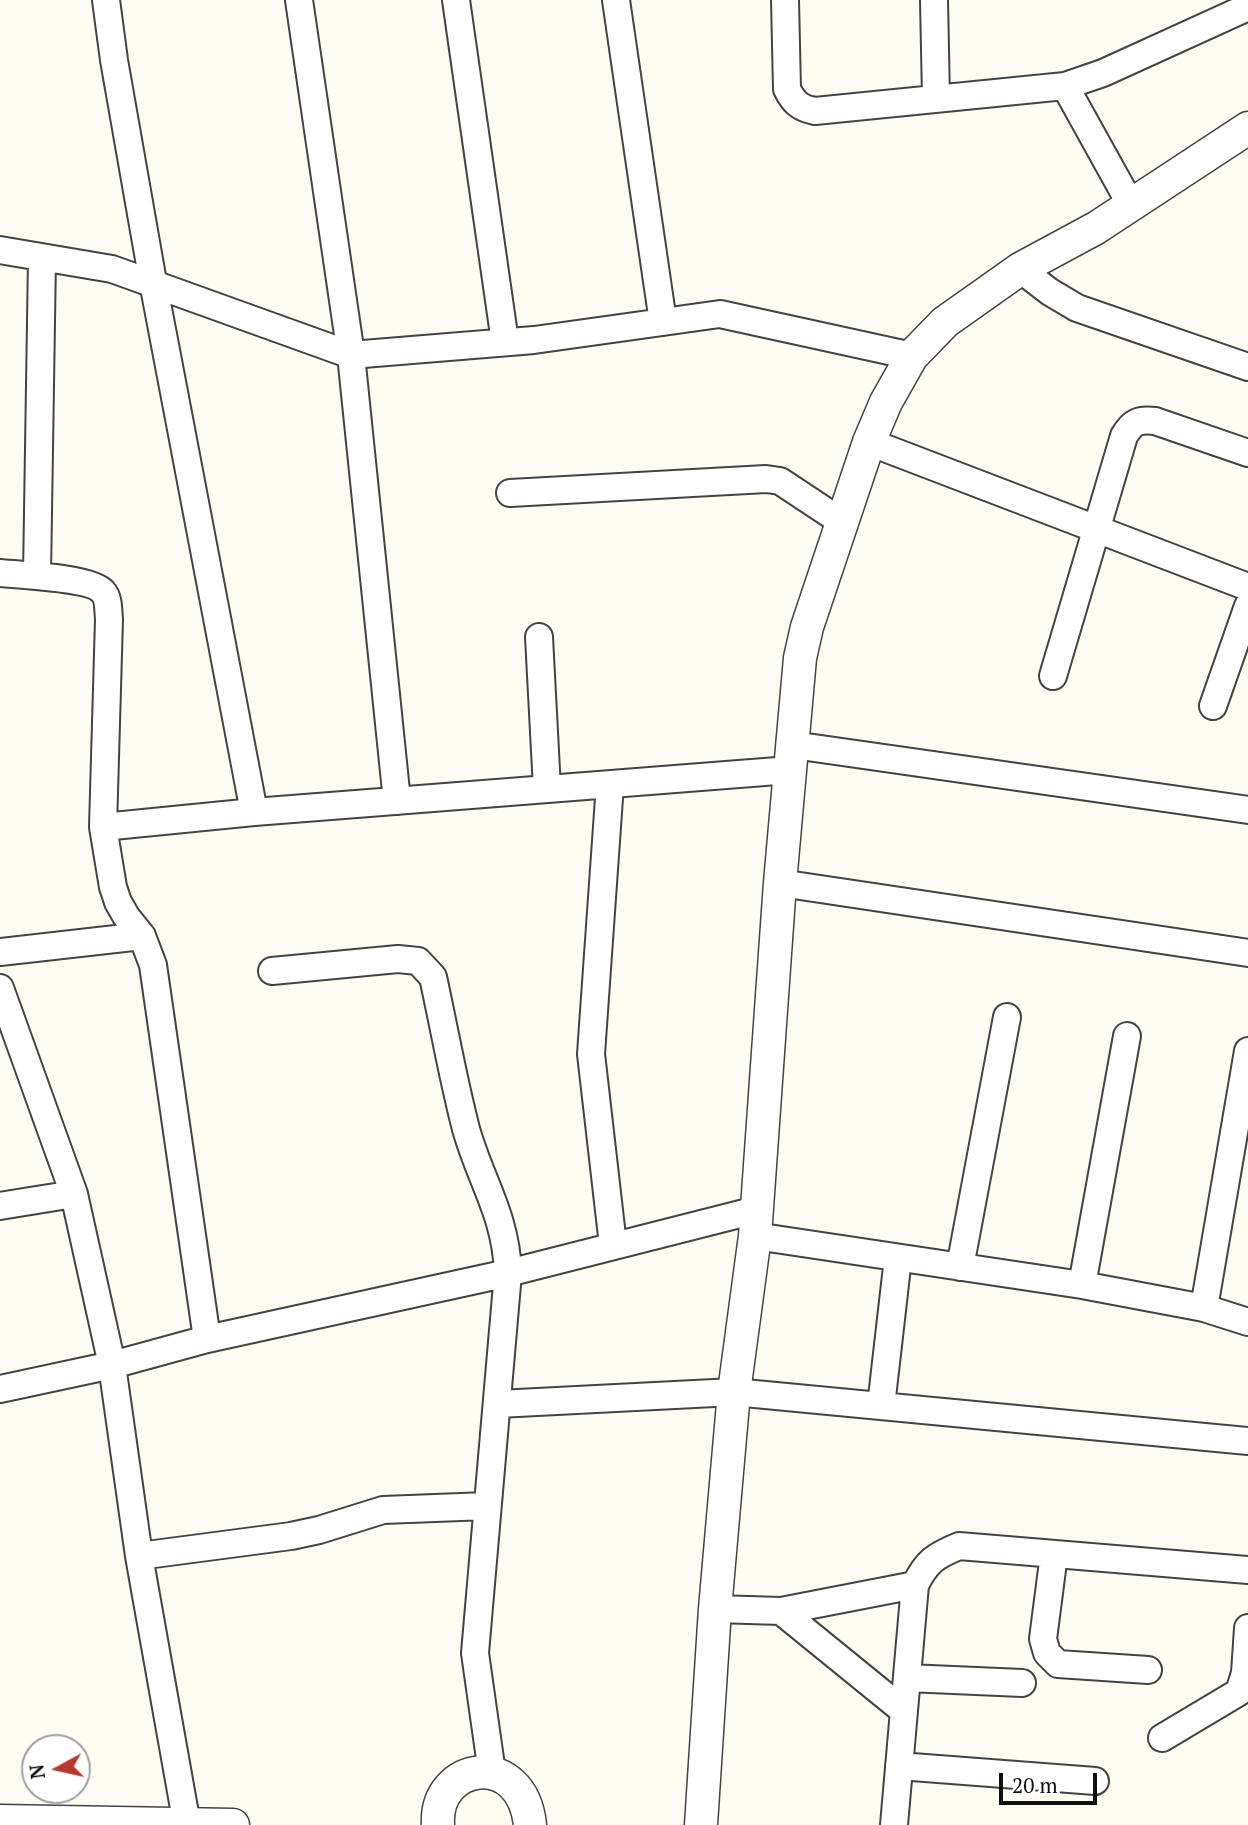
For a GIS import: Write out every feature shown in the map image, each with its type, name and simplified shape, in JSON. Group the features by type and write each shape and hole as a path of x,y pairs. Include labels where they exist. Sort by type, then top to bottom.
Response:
{"street":[{"path":"106,0 153,282 254,812"},
{"path":"299,0 351,355 397,801"},
{"path":"456,0 505,342"},
{"path":"616,0 663,322"},
{"path":"785,0 787,89 793,102 804,109 815,111 1065,86 1103,73 1248,7"},
{"path":"934,0 936,98"},
{"path":"1065,86 1131,205"},
{"path":"701,1825 715,1609 734,1392 755,1223 780,883 802,647 807,627 869,442 886,402 912,356 945,322 1020,269 1096,228 1248,128"},
{"path":"0,250 112,269 351,355 505,342 720,314 912,356"},
{"path":"37,576 42,258"},
{"path":"1020,269 1077,308 1248,367"},
{"path":"1053,676 1095,529 1124,436 1131,424 1143,419 1155,421 1248,453"},
{"path":"869,442 1248,587"},
{"path":"510,493 747,478 780,481 842,522"},
{"path":"0,573 88,583 103,592 108,603 103,827 118,902 142,936 153,965 207,1339"},
{"path":"1213,706 1248,606"},
{"path":"539,637 547,789"},
{"path":"103,827 254,812 611,785 792,758 1248,810"},
{"path":"611,785 591,1054 613,1245"},
{"path":"780,883 1248,953"},
{"path":"0,952 142,936"},
{"path":"272,971 398,959 418,961 433,977 467,1131 500,1219 507,1247 508,1273 475,1653 492,1773"},
{"path":"0,988 74,1194 112,1365 139,1556 187,1825"},
{"path":"960,1267 1007,1017"},
{"path":"1082,1285 1128,1036"},
{"path":"1204,1308 1248,1051"},
{"path":"0,1206 74,1194"},
{"path":"0,1389 112,1365 207,1339 508,1273 613,1245 755,1223 898,1258 1082,1285 1204,1308 1248,1322"},
{"path":"881,1406 898,1258"},
{"path":"498,1404 734,1392 1248,1441"},
{"path":"139,1556 291,1536 383,1510 487,1506"},
{"path":"894,1825 915,1585 924,1567 938,1555 959,1546 1248,1570"},
{"path":"1054,1554 1043,1639 1047,1653 1058,1664 1149,1670"},
{"path":"715,1609 781,1611 915,1585"},
{"path":"781,1611 904,1711"},
{"path":"1162,1738 1239,1692 1245,1673 1248,1628"},
{"path":"907,1678 1022,1683"},
{"path":"899,1766 1095,1781"},
{"path":"438,1825 442,1800 450,1787 461,1778 476,1773 492,1773 507,1778 519,1789 527,1802 531,1825"},
{"path":"0,1821 233,1825"}]}
